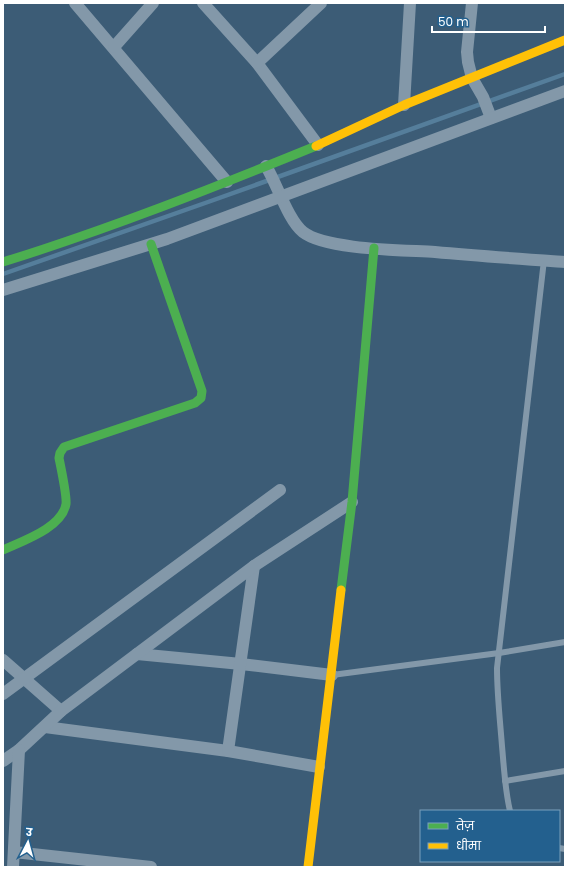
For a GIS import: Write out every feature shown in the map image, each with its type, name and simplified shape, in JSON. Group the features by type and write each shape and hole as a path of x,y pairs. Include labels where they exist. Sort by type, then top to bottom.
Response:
{"street":[{"path":"75,3 114,47 227,182"},
{"path":"114,47 152,3"},
{"path":"203,3 257,63 318,145"},
{"path":"257,63 321,3"},
{"path":"404,105 410,3"},
{"path":"472,3 467,52 468,62 472,78 483,97 489,114"},
{"path":"3,262 67,241 227,182 271,174 318,145 404,105 565,40"},
{"path":"3,290 151,244 282,196 489,114 565,91"},
{"path":"271,174 296,223 304,232 315,238 337,244 374,248 565,262"},
{"path":"3,550 40,533 62,515 66,503 58,458 64,448 195,403 201,398 201,386 151,244"},
{"path":"308,867 352,502 374,248"},
{"path":"3,694 280,490"},
{"path":"3,761 20,750 61,711 254,566 352,502"},
{"path":"228,751 254,566"},
{"path":"137,654 241,664 332,676"},
{"path":"3,660 61,711"},
{"path":"45,727 228,751 319,767"},
{"path":"13,867 20,750"},
{"path":"14,852 151,867"}],"lane":[{"path":"510,810 505,781 497,688 499,653 544,260"},
{"path":"332,676 499,653 565,642"},
{"path":"505,781 565,771"}],"waterway":[{"path":"3,274 565,74"}],"traffic: fast":[{"path":"3,262 82,236 161,207 316,146"},
{"path":"3,550 40,533 57,520 63,512 66,500 59,458 64,447 195,403 201,398 202,391 151,244"},
{"path":"341,590 352,502 374,248"}],"traffic: slow":[{"path":"316,146 404,105 565,40"},
{"path":"308,867 341,590"}]}
